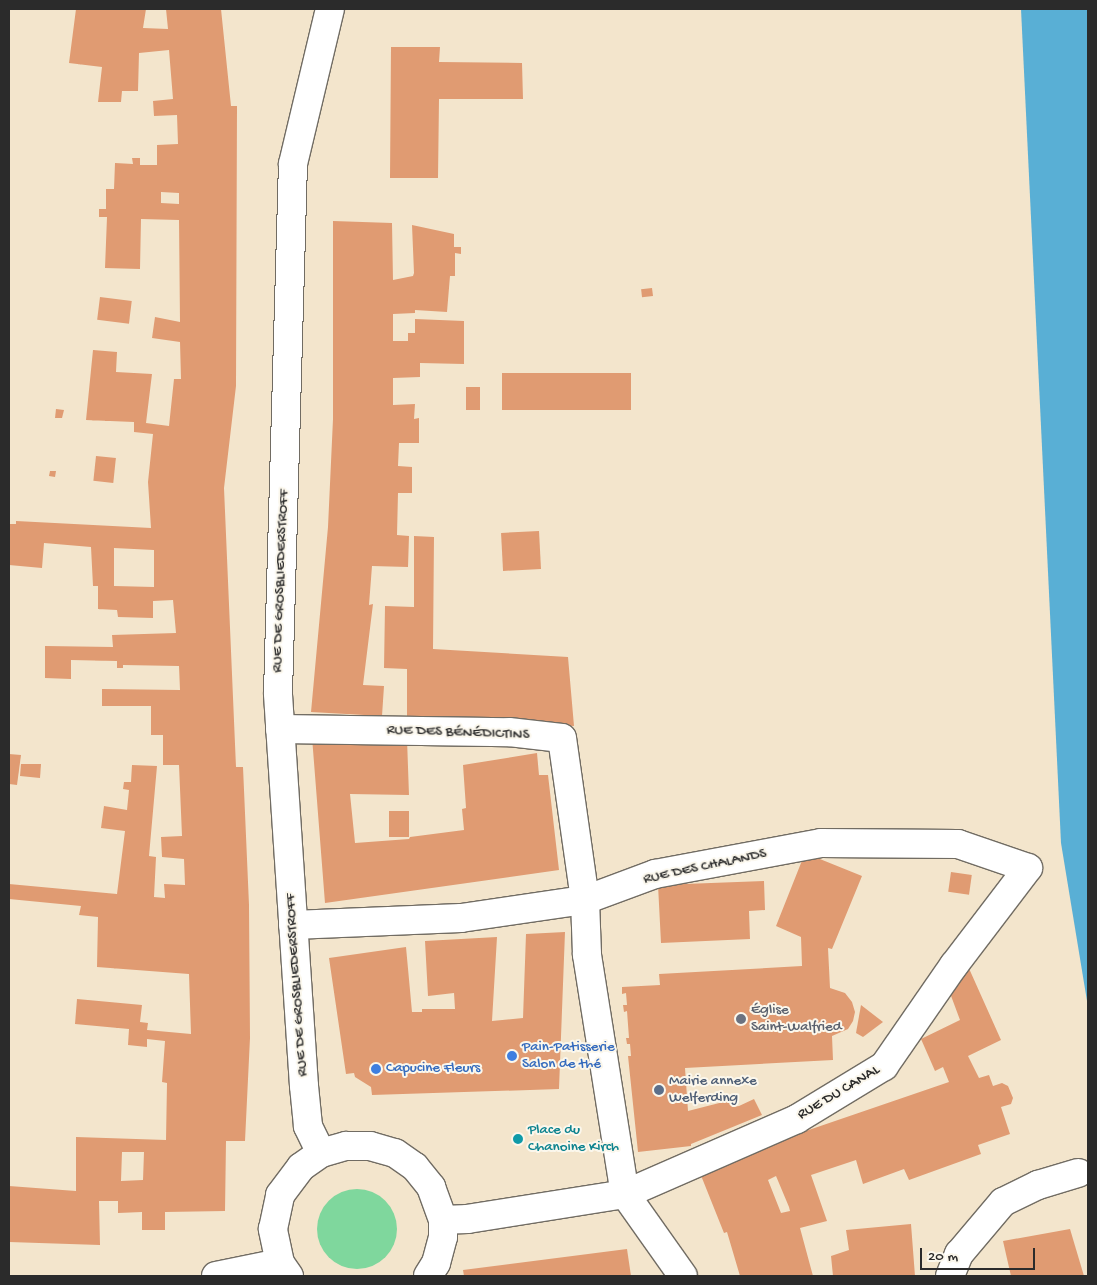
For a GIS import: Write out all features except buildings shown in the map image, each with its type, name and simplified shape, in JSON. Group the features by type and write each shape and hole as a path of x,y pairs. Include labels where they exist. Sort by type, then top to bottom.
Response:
{"street":[{"name":"RUE DE GROSBLIEDERSTROFF","path":"321,1153 308,1126 278,693 292,164 330,9"},
{"name":"RUE DES BÉNÉDICTINS","path":"280,729 509,732 562,738 586,900"},
{"name":"RUE DES CHALANDS","path":"293,925 461,918 586,900 656,874 821,843 958,844 1028,868"},
{"name":"RUE DU CANAL","path":"625,1194 797,1118 884,1066 954,965 1028,868"},
{"path":"586,900 587,955 625,1194 683,1276"},
{"path":"216,1276 284,1270 273,1229 280,1195 301,1167 321,1153 346,1146 370,1146 395,1154 416,1168 431,1187 444,1220 443,1237 436,1263 428,1276"},
{"path":"950,1276 959,1254 1003,1202 1038,1185 1078,1173"},
{"path":"444,1220 468,1219 625,1194"}],"green space":[{"path":"349,1189 365,1189 386,1200 397,1221 397,1237 386,1258 365,1269 349,1269 335,1263 323,1251 317,1237 317,1221 323,1207 335,1195"}],"water":[{"path":"1021,9 1088,9 1088,1007 1061,843"}],"place":[{"name":"Église Saint-Walfried","path":"741,1019"},
{"name":"Pain-Patisserie Salon de thé","path":"512,1056"},
{"name":"Capucine Fleurs","path":"376,1069"},
{"name":"Mairie annexe Welferding","path":"659,1090"},
{"name":"Place du Chanoine Kirch","path":"518,1139"}]}
